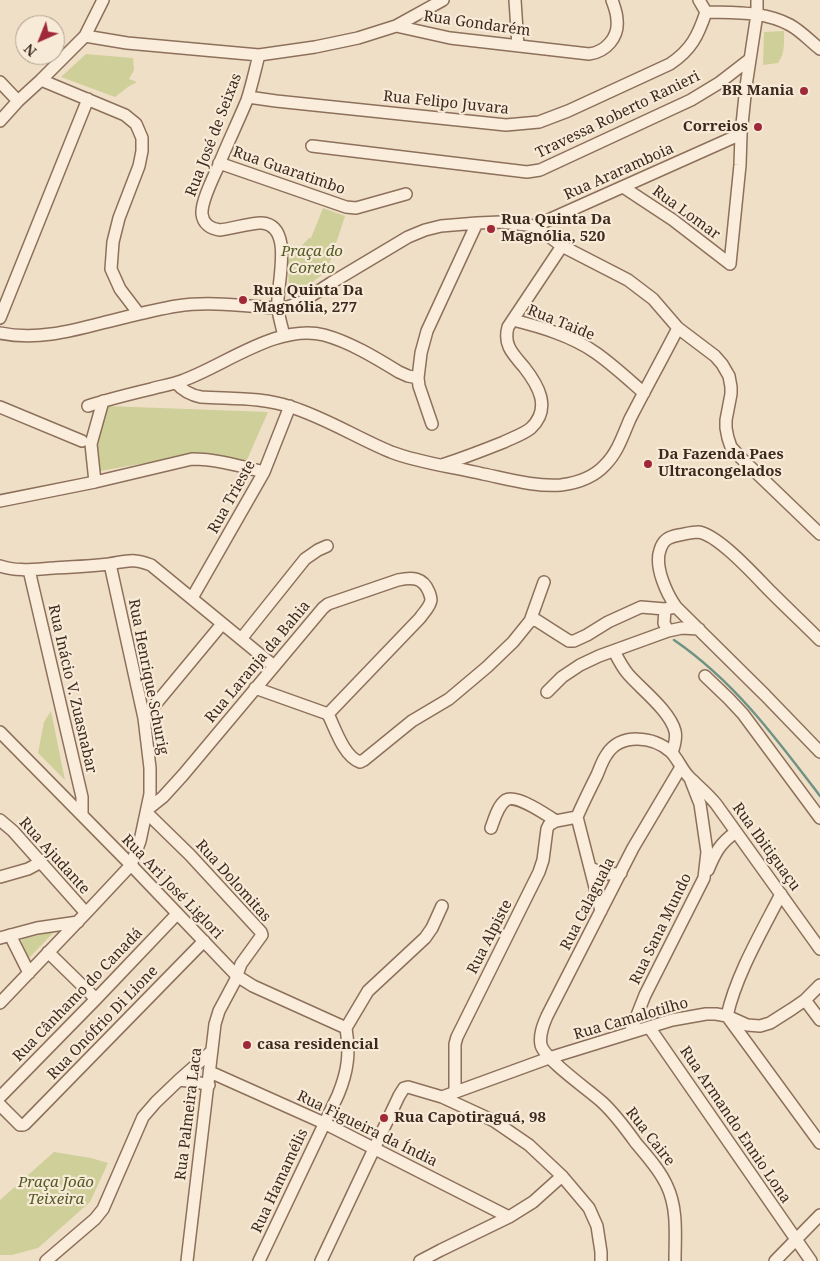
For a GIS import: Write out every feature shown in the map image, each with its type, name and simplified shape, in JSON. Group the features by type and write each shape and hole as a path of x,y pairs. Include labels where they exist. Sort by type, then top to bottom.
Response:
{"street":[{"path":"0,121 85,36 103,0"},
{"path":"85,36 127,43 259,55 315,47 358,38 396,26 443,0"},
{"path":"516,0 518,46"},
{"name":"Rua Gondarém","path":"396,26 450,38 582,54 597,53 613,39 617,29 618,21 612,0"},
{"path":"699,0 706,12 758,14 779,20 790,25 820,49"},
{"path":"742,134 746,86 758,14 757,0"},
{"name":"Rua Felipo Juvara","path":"248,97 506,125 539,122 593,100 681,57 693,43 701,28 706,12"},
{"name":"Rua José de Seixas","path":"259,55 248,97 203,205 202,218 210,227 220,230 259,223 269,224 280,236 282,263 277,308 284,336"},
{"name":"Travessa Roberto Ranieri","path":"312,146 527,172 540,170 691,100 719,83 750,59"},
{"path":"41,80 125,115 136,124 142,138 139,166 119,218 113,242 111,269 120,289 139,314"},
{"path":"0,82 18,101"},
{"path":"0,318 88,99"},
{"name":"Rua Araramboia","path":"536,226 742,134"},
{"name":"Rua Lomar","path":"624,187 673,220 730,264 742,134"},
{"name":"Rua Guaratimbo","path":"220,162 346,207 356,208 406,194"},
{"path":"0,333 14,336 63,333 139,314 196,304 287,307 300,303 408,236 426,230 442,226 501,222 536,226 562,246 628,280 653,300 678,328 715,356 722,364 731,387 726,428 732,446 820,534"},
{"path":"432,424 419,386 421,353 427,331 477,223"},
{"path":"441,465 490,448 515,436 530,428 539,417 542,402 540,391 533,378 507,344 505,335 508,327 562,246"},
{"name":"Rua Taide","path":"513,320 543,328 568,338 594,352 644,393"},
{"path":"176,383 191,395 269,402 290,406 393,452 441,465 544,485 562,485 585,479 596,473 606,464 616,450 678,328"},
{"path":"88,406 176,383 213,368 254,347 284,336 304,332 322,334 339,340 399,372 418,378"},
{"path":"95,482 91,444 103,401"},
{"path":"0,406 82,441"},
{"name":"Rua Trieste","path":"192,598 264,472 290,406"},
{"path":"0,501 95,482 192,459 223,462 264,472"},
{"path":"668,631 664,622 671,608 658,564 658,554 664,541 669,537 699,532 720,544 737,558 820,640"},
{"path":"241,639 305,559 327,546"},
{"path":"0,566 10,569 29,570 138,560 151,565 274,666"},
{"name":"Rua Henrique Schurig","path":"0,1003 131,865 140,841 150,794 150,768 144,718 110,564"},
{"name":"Rua Inácio V. Zuasnabar","path":"29,570 82,797 82,815"},
{"name":"Rua Laranja da Bahia","path":"147,811 184,775 325,606 398,580 410,578 420,580 427,586 431,598 429,606 420,618 328,714"},
{"path":"255,688 328,714 341,742 349,754 358,762 364,760 412,721 449,699 513,642 530,621 544,582"},
{"path":"530,621 536,620 569,641 587,635 608,622 641,607 671,608 699,629 820,752"},
{"path":"144,718 222,624"},
{"path":"547,692 562,677 580,665 599,656 668,631 682,628 699,629"},
{"path":"614,651 620,665 660,707 670,721 675,730 676,740 672,754"},
{"path":"705,676 743,714 820,818"},
{"name":"Rua Ari José Liglori","path":"0,732 237,976 253,986 346,1028"},
{"path":"601,910 577,817 607,754 617,744 641,738 658,744 672,754 681,767"},
{"name":"Rua Ibitiguaçu","path":"681,767 716,804 820,949"},
{"name":"Rua Calaguala","path":"549,1058 541,1046 541,1029 601,910 646,826 681,767"},
{"name":"Rua Sana Mundo","path":"630,1033 645,995 704,878 707,852 705,835 700,804 690,778"},
{"path":"491,828 499,809 504,801 508,799 516,800 532,807 556,821 577,817"},
{"name":"Rua Dolomitas","path":"147,811 261,932 261,937 241,964 237,976"},
{"name":"Rua Ajudante","path":"0,820 41,862 86,913"},
{"name":"Rua Alpiste","path":"456,1091 457,1036 540,872 547,829 556,821"},
{"path":"704,878 718,848 726,838 736,832"},
{"path":"0,877 28,869 41,862"},
{"path":"591,868 600,873 621,873"},
{"path":"781,894 744,968 731,1000 727,1016 820,1143"},
{"path":"346,1028 368,991 425,938 442,906"},
{"name":"Rua Cânhamo do Canadá","path":"0,1097 177,914"},
{"path":"29,973 5,937 37,928 78,922"},
{"name":"Rua Onófrio Di Lione","path":"0,1105 23,1126 204,941"},
{"path":"48,952 96,999"},
{"name":"Rua Palmeira Laca","path":"187,1261 215,1024 219,1011 237,976"},
{"name":"Rua Camalotilho","path":"442,1097 549,1058 672,1020 716,1014 727,1016 747,1025 760,1026 770,1023 792,1010 820,985"},
{"path":"805,1000 820,1020"},
{"name":"Rua Armando Ennio Lona","path":"650,1027 811,1261"},
{"name":"Rua Hamamélis","path":"259,1261 345,1078 349,1044 346,1028"},
{"path":"46,1261 58,1256 103,1209 143,1117 156,1102 212,1050"},
{"name":"Rua Caire","path":"549,1058 603,1103 650,1160 666,1184 674,1206 675,1261"},
{"name":"Rua Figueira da Índia","path":"210,1072 324,1123 509,1217"},
{"path":"179,1080 209,1085"},
{"path":"321,1261 404,1088 413,1088 442,1097 494,1122 529,1145 562,1176 589,1208 597,1226 601,1261"},
{"path":"420,1261 509,1217 533,1202 562,1176"},
{"path":"775,1261 820,1215"}],"green space":[{"path":"784,31 784,48 780,60 778,63 763,65 764,32"},
{"path":"86,54 133,58 134,70 129,79 137,82 115,97 61,77"},
{"name":"Praça do Coreto","path":"323,208 345,216 327,271 298,293 289,295 288,260 311,238"},
{"path":"107,406 268,412 246,462 202,453 100,471 97,442"},
{"path":"51,711 65,780 38,753 44,722"},
{"path":"54,932 29,958 22,939"},
{"name":"Praça João Teixeira","path":"54,1152 91,1158 108,1163 90,1202 38,1248 12,1255 0,1255 0,1200"}],"waterway":[{"path":"674,640 696,656 735,692 770,732 820,796"}],"place":[{"name":"BR Mania","path":"804,91"},
{"name":"Correios","path":"758,127"},
{"name":"Rua Quinta Da Magnólia, 520","path":"491,229"},
{"name":"Rua Quinta Da Magnólia, 277","path":"243,300"},
{"name":"Da Fazenda Paes Ultracongelados","path":"648,464"},
{"name":"casa residencial","path":"247,1045"},
{"name":"Rua Capotiraguá, 98","path":"384,1118"}]}
